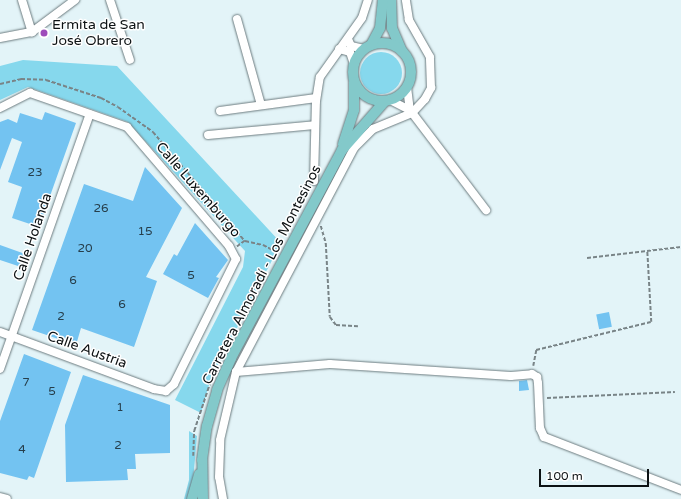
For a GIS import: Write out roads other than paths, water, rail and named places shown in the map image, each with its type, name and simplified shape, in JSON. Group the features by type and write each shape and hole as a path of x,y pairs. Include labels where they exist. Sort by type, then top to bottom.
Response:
{"main road":[{"path":"382,0 380,28 368,47 354,64 354,81 366,97 388,100 407,87 411,76 410,65 392,28 391,0"},
{"path":"368,47 384,43 402,51"},
{"name":"Carretera Almoradí - Los Montesinos","path":"342,150 354,110 354,81"},
{"name":"Carretera Almoradí - Los Montesinos","path":"192,499 198,461 206,426 217,390 280,257 342,150 388,100"},
{"name":"Carretera Almoradí - Los Montesinos","path":"198,461 203,499"}],"street":[{"path":"22,0 32,32"},
{"path":"0,38 32,32 75,0"},
{"path":"110,0 130,60"},
{"path":"314,181 316,98 323,70 362,18 368,0"},
{"path":"223,499 219,478 220,440 236,372 317,217 359,141 373,129 411,111 425,99 431,88 432,73 430,57 409,20 406,0"},
{"path":"237,19 261,105"},
{"path":"348,38 351,46 368,47"},
{"path":"339,49 350,52 354,64"},
{"path":"407,87 411,111"},
{"path":"0,108 30,93 90,114"},
{"path":"220,111 316,98"},
{"path":"388,100 411,111 486,210"},
{"name":"Calle Holanda","path":"0,369 90,114"},
{"name":"Calle Luxemburgo","path":"90,114 127,127 235,254 234,265 222,291 174,384 166,390"},
{"path":"208,135 315,125"},
{"name":"Calle Austria","path":"0,332 154,389 166,390"},
{"path":"236,372 330,364 511,376 532,374 537,377 540,428 544,437 681,490"},
{"path":"0,497 7,499"}],"place":[{"name":"Ermita de San José Obrero","path":"44,33"}]}
